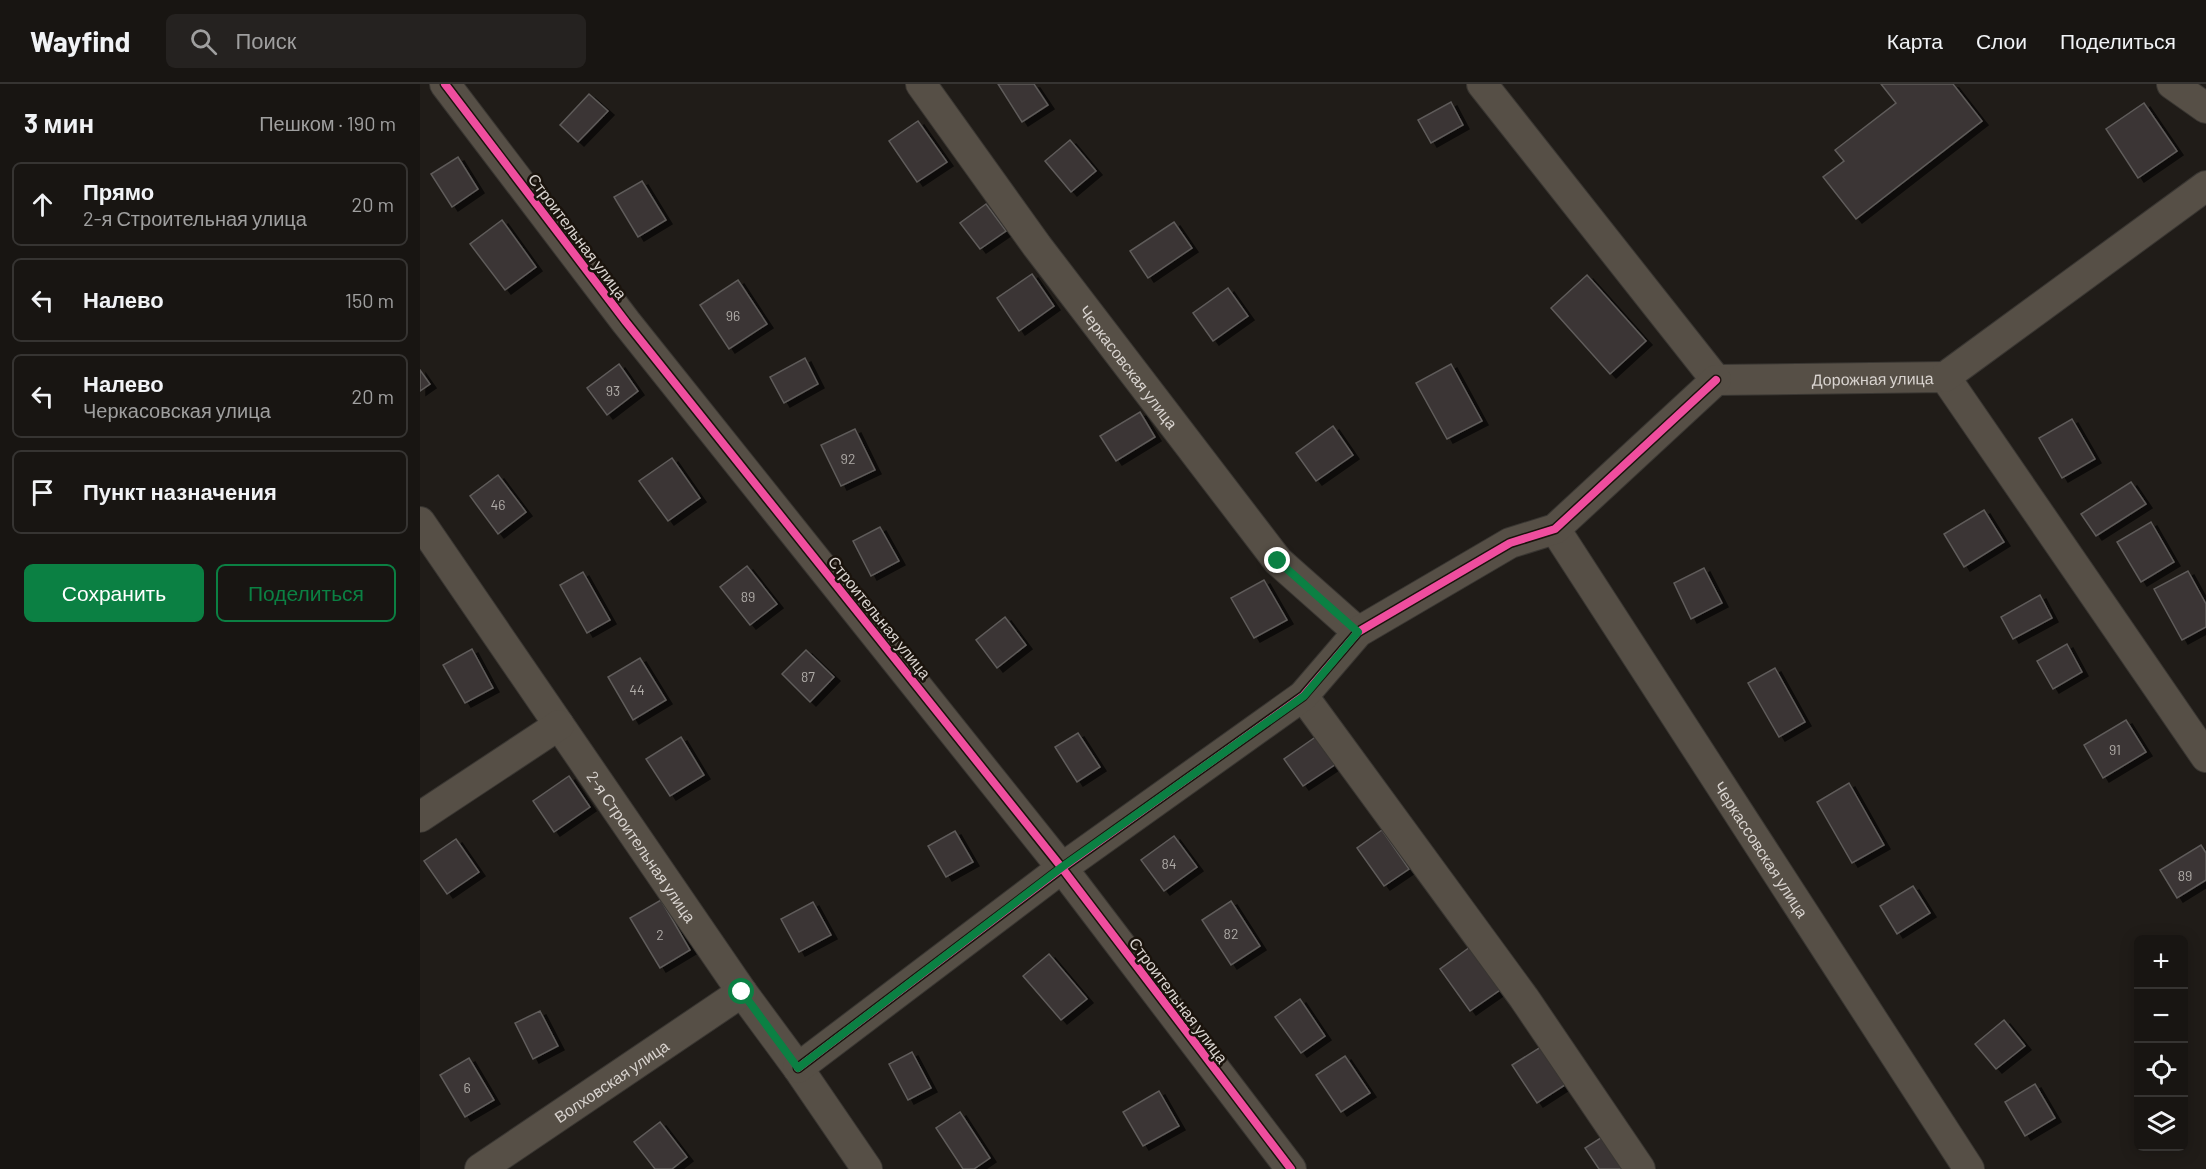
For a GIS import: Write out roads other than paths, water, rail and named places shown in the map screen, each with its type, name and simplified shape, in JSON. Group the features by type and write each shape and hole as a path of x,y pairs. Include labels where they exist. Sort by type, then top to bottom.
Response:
{"street":[{"name":"Строительная улица","path":"445,84 626,322 1062,867 1291,1169"},
{"name":"Черкасовская улица","path":"921,84 1037,246 1278,561 1358,632"},
{"path":"798,1068 1062,867 1304,696 1358,632 1510,543 1556,529 1716,380 1482,84"},
{"path":"2172,84 2206,108"},
{"path":"1945,377 2206,186"},
{"name":"Дорожная улица","path":"1716,380 1945,377 2206,757"},
{"name":"2-я Строительная улица","path":"420,522 742,992 798,1068 867,1169"},
{"name":"Черкассовская улица","path":"1556,529 1969,1169"},
{"path":"1304,696 1524,998 1640,1169"},
{"path":"420,817 559,725"},
{"name":"Волховская улица","path":"480,1169 742,992"}]}
